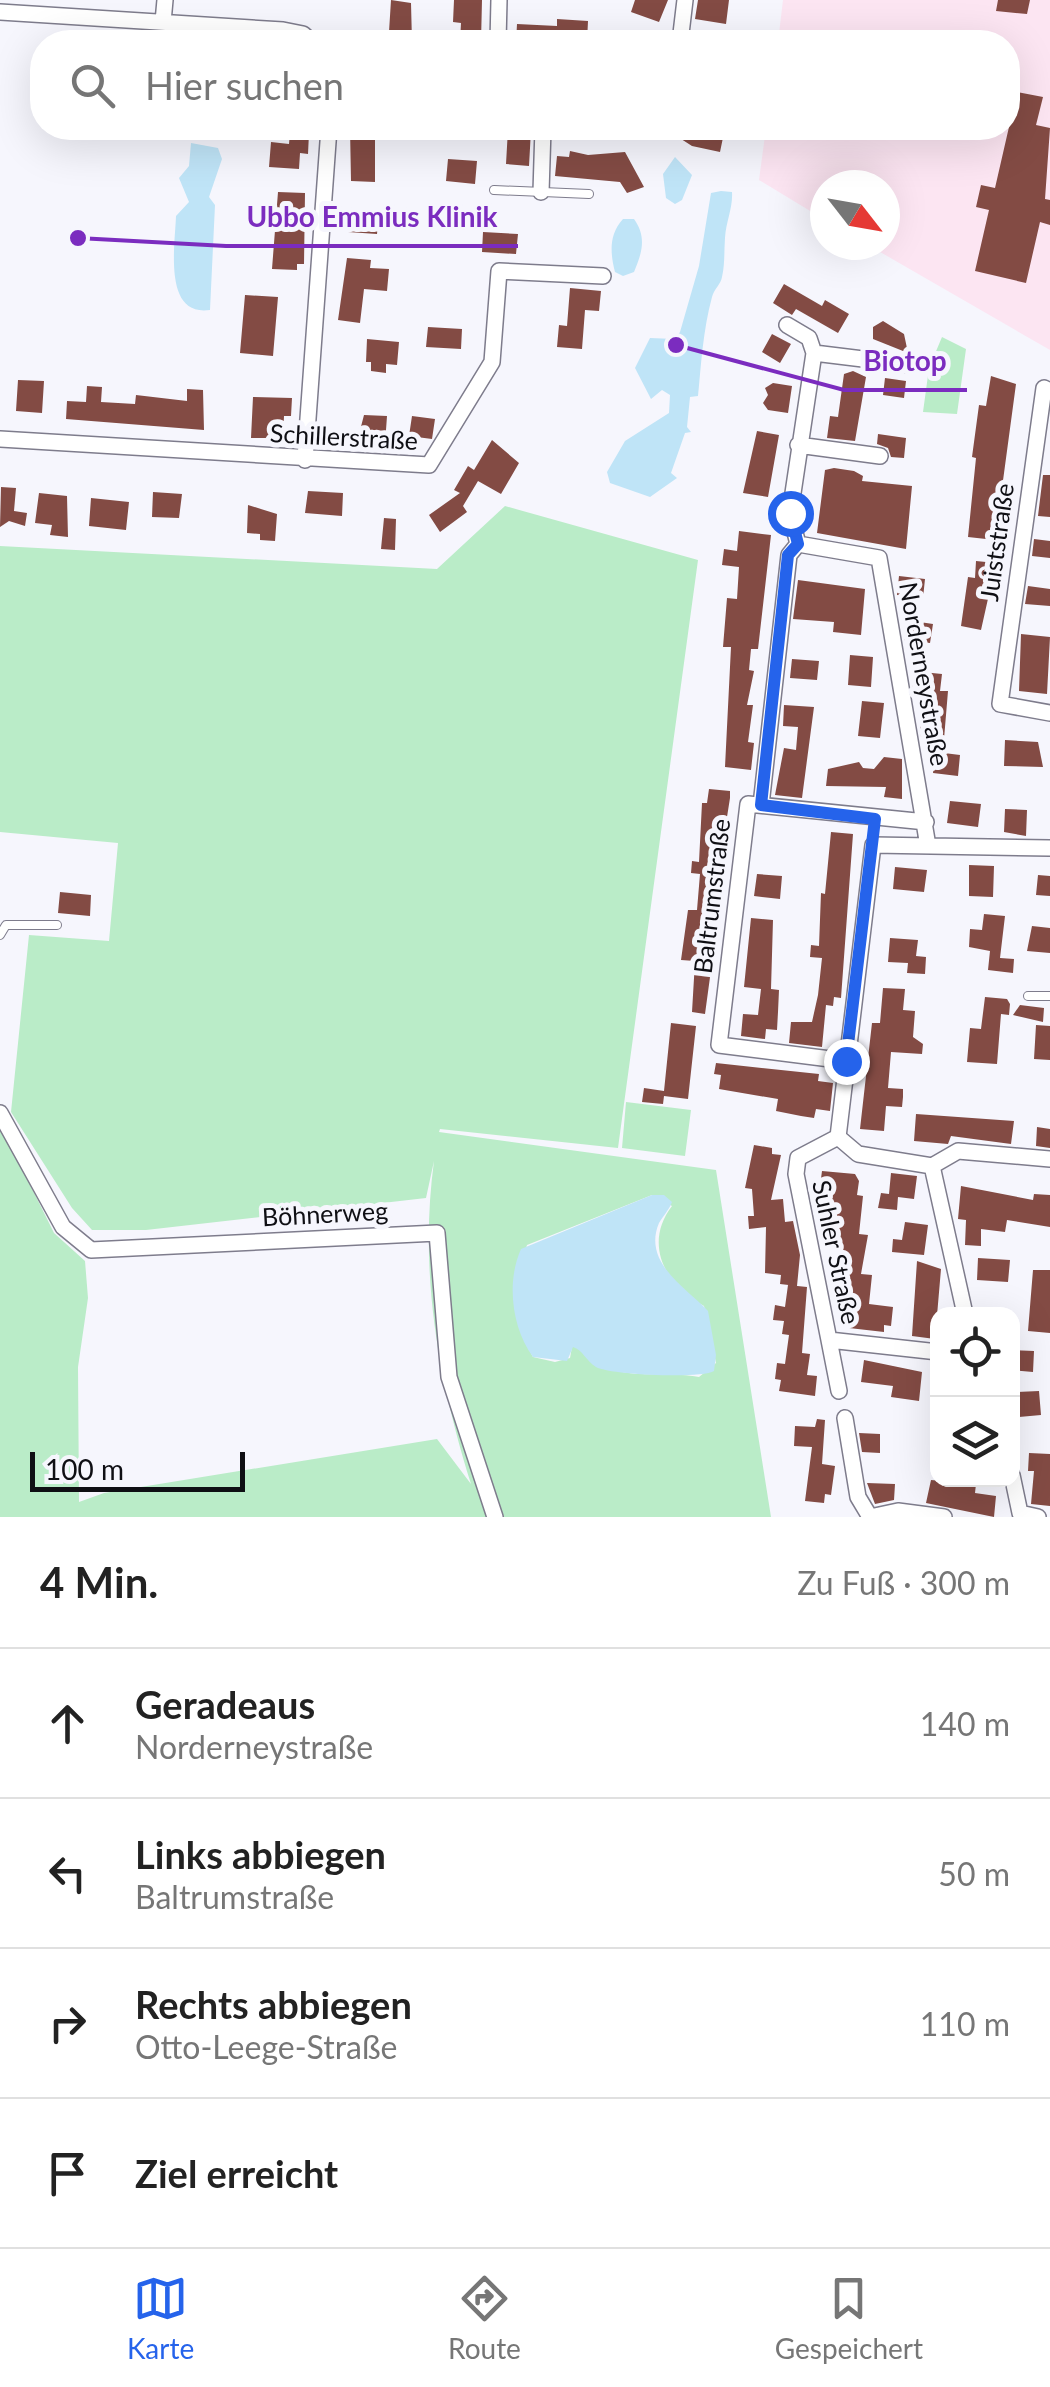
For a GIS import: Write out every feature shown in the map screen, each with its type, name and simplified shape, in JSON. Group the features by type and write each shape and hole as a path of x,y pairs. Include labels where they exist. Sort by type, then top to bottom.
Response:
{"street":[{"path":"164,22 165,0"},
{"path":"498,30 499,0"},
{"path":"682,30 685,0"},
{"path":"0,12 282,30"},
{"path":"305,460 329,140"},
{"path":"541,192 543,140"},
{"name":"Schillerstraße","path":"0,439 429,465 492,362 499,271 603,276"},
{"path":"761,805 788,555 798,544 790,513 814,353 809,338 787,326"},
{"path":"814,353 912,365"},
{"name":"Juiststraße","path":"1047,389 1000,704 1050,713"},
{"path":"798,445 880,456"},
{"name":"Norderneystraße","path":"798,544 879,558 928,846"},
{"name":"Baltrumstraße","path":"846,1061 718,1045 748,804 926,822"},
{"path":"838,1137 875,819"},
{"path":"873,845 1050,848"},
{"name":"Böhnerweg","path":"0,1113 63,1228 91,1250 436,1233 449,1376 495,1517"},
{"name":"Suhler Straße","path":"930,1351 829,1340 794,1165 802,1152 838,1137 858,1154 932,1166 958,1152 1050,1160"},
{"path":"932,1166 962,1307"},
{"path":"829,1340 839,1391"},
{"path":"845,1418 858,1497 870,1517 898,1511 944,1517"},
{"path":"1014,1487 1018,1515 1038,1517"}],"lane":[{"path":"494,190 589,194"},
{"path":"0,935 6,925 57,925"},
{"path":"1028,996 1050,996"}],"shaded area":[{"path":"783,0 1050,0 1050,350 894,260 900,260 900,170 810,170 810,211 759,180 764,140 1020,140 1020,30 779,30"}],"green space":[{"path":"942,337 966,349 957,414 923,412 929,368"},
{"path":"505,506 698,560 618,1148 440,1129 439,1132 716,1170 771,1517 0,1517 0,1124 54,1233 85,1261 88,1298 78,1367 79,1502 104,1493 437,1439 471,1484 449,1404 434,1324 429,1243 434,1161 426,1198 146,1230 92,1230 72,1208 11,1112 29,935 109,941 118,843 0,832 0,546 437,569","holes":["652,1195 672,1206 659,1235 662,1262 678,1287 704,1306 716,1363 699,1377 620,1372 592,1359 579,1347 572,1347 570,1358 555,1362 533,1357 520,1327 515,1302 527,1245"]},
{"path":"626,1102 691,1110 685,1156 622,1148"}],"water":[{"path":"191,143 218,148 222,159 209,197 215,205 210,310 195,309 185,302 175,277 176,216 189,202 179,178 189,166"},
{"path":"675,157 692,175 682,200 675,204 666,198 663,174"},
{"path":"732,192 724,267 706,322 698,396 690,397 687,427 691,432 685,433 671,473 677,478 650,497 610,483 607,472 625,441 669,413 670,395 662,390 651,399 635,368 650,338 675,339 680,332 699,266 711,193"},
{"path":"623,219 634,219 642,245 634,272 623,276 615,272 612,251 615,231"},
{"path":"652,1195 664,1195 672,1202 659,1223 657,1250 669,1273 708,1311 716,1355 714,1371 675,1375 605,1370 573,1347 567,1361 533,1357 520,1333 514,1305 514,1276 521,1249"}],"building":[{"path":"391,0 411,3 412,30 389,30"},
{"path":"454,0 482,0 481,30 461,30 461,23 453,22"},
{"path":"635,0 668,0 659,22 631,12"},
{"path":"698,0 729,0 726,24 695,19"},
{"path":"998,0 1030,0 1027,14 996,11"},
{"path":"557,19 588,21 588,30 517,30 517,24 557,26"},
{"path":"1020,93 1043,97 1036,125 1050,128 1045,199 1050,200 1050,225 1040,222 1026,283 975,271 989,210 976,207 981,185 995,188 1006,140 1020,140"},
{"path":"289,140 309,140 308,154 300,153 299,169 269,167 271,142 289,144"},
{"path":"350,140 375,140 375,182 351,181"},
{"path":"507,140 530,140 529,166 506,164"},
{"path":"683,140 722,140 720,152"},
{"path":"570,151 588,155 625,152 644,187 627,193 620,182 555,176 557,156 569,157"},
{"path":"448,159 477,161 475,184 446,181"},
{"path":"278,192 305,193 304,264 297,264 297,270 272,269"},
{"path":"350,212 379,214 377,234 348,232"},
{"path":"483,232 518,234 516,254 482,252"},
{"path":"347,258 371,260 370,268 389,269 387,291 364,289 360,323 338,320"},
{"path":"784,284 822,306 825,300 849,314 838,333 796,309 792,315 773,303"},
{"path":"570,288 601,291 599,311 585,310 582,349 557,347 559,325 567,326"},
{"path":"245,295 278,297 273,356 240,353"},
{"path":"883,321 904,334 908,353 873,339 873,327"},
{"path":"428,327 462,329 461,349 426,347"},
{"path":"772,334 791,344 780,363 762,352"},
{"path":"367,339 399,342 397,365 386,364 386,373 371,371 371,362 366,362"},
{"path":"853,371 866,377 855,441 827,438 830,416 838,417 844,374"},
{"path":"991,376 1016,384 995,540 968,537 979,405 986,406"},
{"path":"885,378 906,381 904,398 883,395"},
{"path":"18,380 44,381 42,413 16,411"},
{"path":"773,383 792,386 788,413 768,410 763,403 768,395 765,388"},
{"path":"87,386 102,387 101,402 135,404 136,395 187,401 187,389 203,390 204,430 66,419 67,401 86,402"},
{"path":"253,397 292,398 291,416 284,416 283,438 251,438"},
{"path":"364,415 387,416 385,444 357,442"},
{"path":"412,416 435,419 432,439 409,436"},
{"path":"757,431 779,435 768,497 743,493"},
{"path":"878,434 906,438 904,458 891,457 888,448 877,444"},
{"path":"492,440 519,463 501,494 478,481 463,506 467,512 440,532 429,515 460,493 454,490 468,466 474,470"},
{"path":"825,470 854,471 863,476 862,481 912,486 906,549 817,533"},
{"path":"1043,475 1050,475 1050,517 1038,516"},
{"path":"1,487 16,488 14,511 27,513 25,526 9,521 0,527"},
{"path":"308,491 343,493 342,516 305,513"},
{"path":"153,492 182,494 179,518 152,517"},
{"path":"39,493 67,496 68,537 50,535 52,525 35,523"},
{"path":"91,498 129,502 126,530 89,526"},
{"path":"248,505 277,514 275,541 260,540 260,534 247,533"},
{"path":"384,518 396,519 395,550 381,549"},
{"path":"739,531 771,535 758,649 751,649 749,670 754,671 747,705 753,705 748,742 754,743 751,770 725,767 731,647 723,647 727,598 737,599 739,567 722,565 724,549 737,551"},
{"path":"1034,539 1050,541 1050,558 1032,556"},
{"path":"976,561 996,563 981,630 961,626 968,577 975,578"},
{"path":"899,576 925,579 923,598 897,595"},
{"path":"798,580 865,589 861,635 833,632 834,622 793,619"},
{"path":"1028,586 1050,589 1050,606 1025,604"},
{"path":"906,620 933,624 930,643 904,640"},
{"path":"1021,634 1050,637 1047,694 1019,691"},
{"path":"850,655 873,657 871,687 848,685"},
{"path":"792,659 819,661 817,680 790,678"},
{"path":"912,671 942,674 940,691 948,691 944,739 921,737 920,716 927,717 930,693 913,691"},
{"path":"862,701 884,703 880,738 858,736"},
{"path":"784,705 814,707 802,798 775,795 784,748 796,750 798,727 783,726"},
{"path":"1005,740 1038,742 1043,767 1004,766"},
{"path":"936,752 960,755 958,776 933,773"},
{"path":"884,757 902,759 902,799 884,797 886,787 826,786 828,769 859,762 863,768 874,769"},
{"path":"709,789 730,791 730,798 727,817 719,816 720,864 712,863 710,888 722,889 705,1014 692,1012 695,961 681,960 688,910 697,910 700,874 691,873 692,861 699,862 702,803 707,803"},
{"path":"950,801 981,804 978,827 947,823"},
{"path":"1005,809 1027,810 1026,836 1004,832"},
{"path":"831,832 853,834 841,998 834,997 833,1006 826,1005 822,1047 789,1043 791,1022 812,1022 818,995 822,958 810,957 811,945 819,946 821,893 825,894"},
{"path":"969,865 994,866 993,897 969,896"},
{"path":"895,867 927,870 924,892 893,889"},
{"path":"757,874 782,876 780,899 754,896"},
{"path":"1038,875 1050,876 1050,896 1036,895"},
{"path":"60,892 91,895 90,916 58,913"},
{"path":"984,914 1005,916 1000,958 1014,959 1013,973 988,970 990,951 969,947 970,929 982,930"},
{"path":"751,918 773,920 771,989 779,990 777,1030 766,1029 765,1039 741,1036 743,1014 758,1015 761,989 744,987"},
{"path":"1032,926 1050,928 1050,953 1027,951"},
{"path":"890,938 918,940 916,956 926,957 925,974 907,973 908,963 888,962"},
{"path":"883,988 905,989 903,1010 915,1011 913,1037 923,1044 922,1054 891,1052 888,1088 903,1089 903,1097 902,1107 886,1106 884,1131 860,1129 872,1023 880,1023"},
{"path":"985,997 1007,999 1010,1004 1009,1015 1001,1014 997,1064 967,1062 970,1028 981,1029"},
{"path":"1020,1005 1044,1008 1043,1022 1013,1015"},
{"path":"671,1023 696,1026 688,1099 664,1096 663,1104 642,1102 644,1088 664,1091"},
{"path":"1036,1025 1050,1026 1050,1060 1034,1059"},
{"path":"716,1063 819,1074 818,1081 833,1083 830,1111 816,1109 814,1118 801,1116 776,1111 778,1099 719,1089 721,1075 714,1074"},
{"path":"916,1114 1014,1121 1011,1144 951,1136 948,1144 914,1141"},
{"path":"1037,1127 1050,1129 1050,1148 1036,1146"},
{"path":"754,1145 772,1148 772,1154 781,1155 771,1200 783,1199 785,1222 793,1221 800,1255 797,1286 780,1284 781,1275 765,1273 766,1227 749,1229 748,1216 754,1216 752,1189 745,1188"},
{"path":"822,1171 855,1174 859,1181 857,1195 863,1196 859,1234 868,1235 861,1274 872,1275 869,1304 893,1307 891,1326 884,1325 884,1332 849,1328 851,1314 844,1314 848,1279 835,1278 839,1240 827,1239 831,1202 818,1201"},
{"path":"891,1173 917,1176 914,1199 898,1197 897,1210 878,1208 881,1193 889,1194"},
{"path":"961,1186 1033,1200 1034,1194 1050,1195 1050,1227 1007,1220 1005,1232 981,1229 981,1246 965,1245 966,1220 958,1219"},
{"path":"905,1222 928,1225 924,1255 892,1252 893,1239 902,1240"},
{"path":"978,1258 1010,1260 1008,1282 977,1280"},
{"path":"917,1261 941,1269 938,1307 930,1307 930,1338 912,1336"},
{"path":"1033,1270 1050,1270 1050,1333 1028,1331"},
{"path":"788,1285 807,1287 802,1353 810,1354 807,1375 817,1376 815,1396 779,1391 781,1380 775,1379 777,1363 785,1364 789,1335 782,1334 784,1321 773,1320 775,1305 785,1307"},
{"path":"1020,1350 1034,1351 1033,1372 1020,1371"},
{"path":"864,1360 922,1372 919,1401 891,1397 893,1386 861,1382"},
{"path":"1039,1391 1041,1415 1020,1417 1020,1392"},
{"path":"817,1419 825,1420 822,1464 835,1466 831,1495 825,1494 824,1503 805,1501 812,1447 794,1446 795,1426 815,1427"},
{"path":"859,1433 880,1434 880,1453 862,1452"},
{"path":"1029,1453 1050,1454 1050,1506 1031,1504 1034,1471 1028,1471"},
{"path":"867,1483 895,1484 894,1500 875,1504"},
{"path":"930,1485 976,1487 975,1493 996,1496 994,1517 926,1503"}],"place":[{"name":"Ubbo Emmius Klinik","path":"78,238"},
{"name":"Biotop","path":"676,345"}],"route":[{"path":"790,513 798,544 788,555 761,805 875,819 846,1061"}]}
